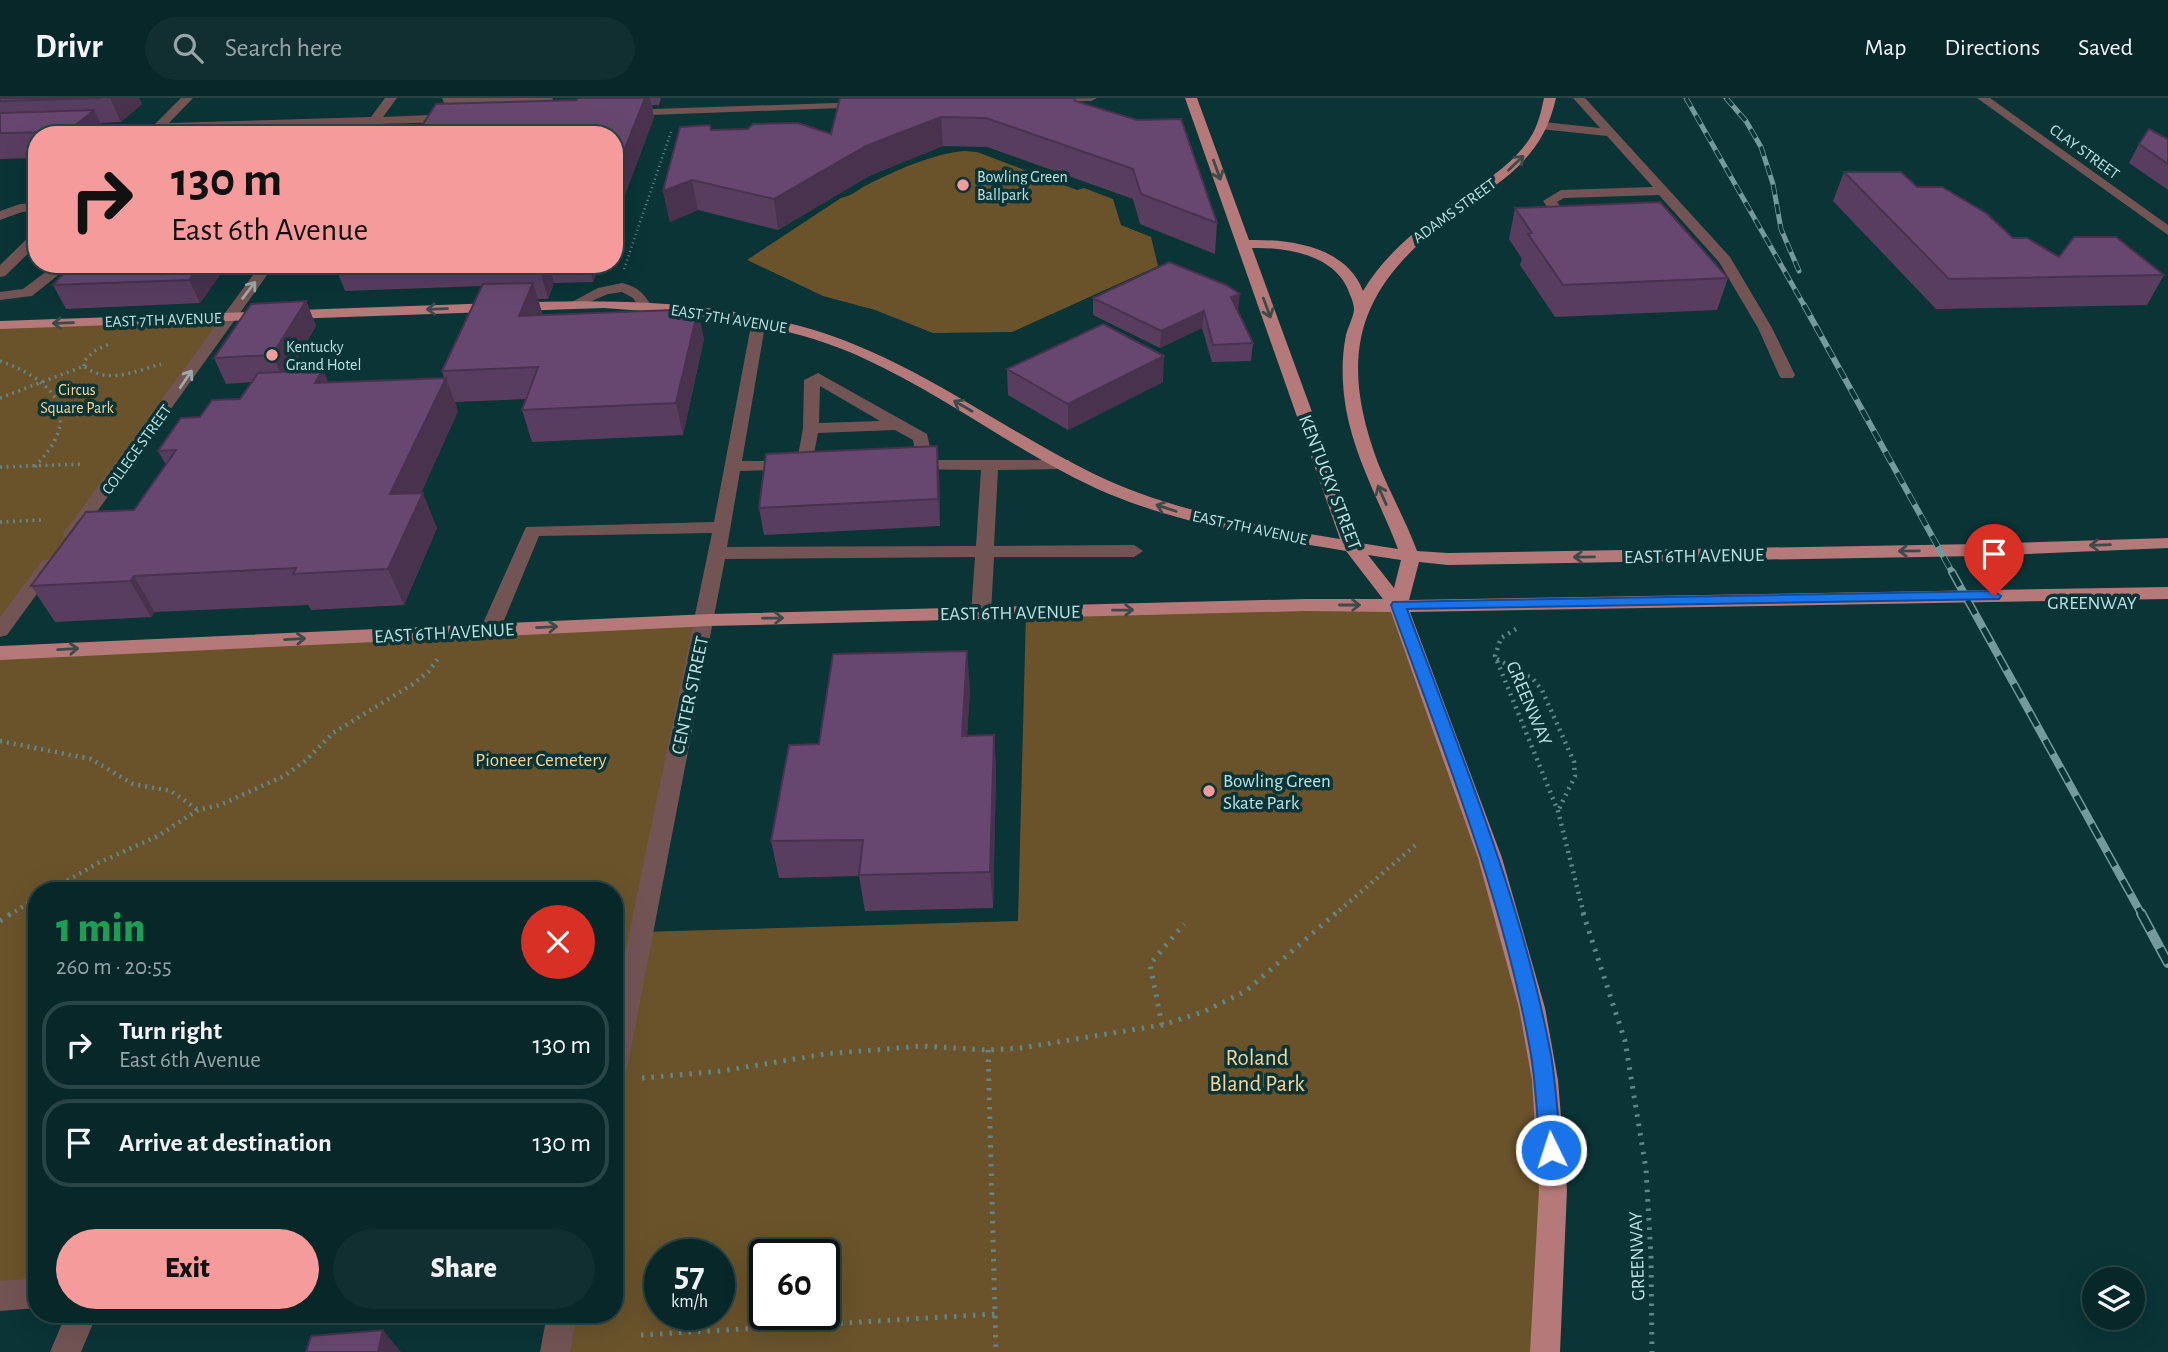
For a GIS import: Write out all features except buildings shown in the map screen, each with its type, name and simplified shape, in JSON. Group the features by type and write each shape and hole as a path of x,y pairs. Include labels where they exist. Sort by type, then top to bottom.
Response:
{"main road":[{"name":"KENTUCKY STREET","path":"1191,98 1352,547 1398,605 1490,858 1537,1032 1545,1080 1553,1190 1545,1352"},
{"name":"ADAMS STREET","path":"1410,557 1368,462 1352,405 1350,366 1353,335 1362,309 1379,277 1407,245 1521,159 1544,126 1550,98"},
{"path":"1244,244 1290,246 1329,261 1351,279 1362,309"},
{"name":"EAST 7TH AVENUE","path":"0,325 573,305 690,309 759,320 801,330 858,350 890,365 1063,464 1116,490 1170,510 1234,525 1410,557"},
{"name":"EAST 6TH AVENUE","path":"1410,557 1448,559 1978,550 2168,542"},
{"path":"1398,605 1410,557"},
{"name":"EAST 6TH AVENUE","path":"0,653 705,620 1398,605 2168,593"}],"street":[{"path":"154,126 187,98"},
{"path":"372,126 391,98"},
{"path":"449,98 448,101 548,99 555,102 536,116 556,116"},
{"path":"721,110 728,98"},
{"path":"1037,100 1091,98"},
{"path":"1579,98 1662,191 1678,216 1725,260 1765,328 1787,375"},
{"name":"CLAY STREET","path":"1983,98 2168,231"},
{"path":"611,114 721,110 794,103 874,105"},
{"path":"250,126 466,118"},
{"path":"423,126 428,119"},
{"path":"1544,126 1611,133"},
{"path":"1590,219 1559,215 1549,201 1561,194 1662,191"},
{"path":"0,216 28,208"},
{"path":"3,267 28,246"},
{"path":"0,296 27,293 53,273"},
{"name":"COLLEGE STREET","path":"0,631 261,273"},
{"name":"CENTER STREET","path":"623,1063 759,320"},
{"path":"733,466 812,465 811,380 818,378 921,438 925,465"},
{"path":"811,428 898,425"},
{"path":"899,465 1063,464"},
{"path":"981,613 990,465"},
{"path":"490,630 532,531 722,527"},
{"path":"717,553 1134,551"},
{"path":"0,1296 28,1294"},
{"path":"65,1352 78,1323"},
{"path":"555,1352 560,1323"}],"path":[{"path":"623,271 672,130"},
{"path":"620,280 622,273"},
{"path":"84,366 84,361 94,351 123,338"},
{"path":"0,361 23,368 45,381 57,398 60,416 57,435 35,467"},
{"path":"84,366 97,375 112,376 161,365"},
{"path":"0,398 84,366"},
{"path":"0,467 84,464"},
{"path":"0,522 41,520"},
{"name":"GREENWAY","path":"1524,625 1500,638 1495,646 1496,659 1558,811 1579,900 1625,1041 1646,1169 1651,1257 1652,1352"},
{"path":"65,882 98,863 158,836 198,810 220,805 284,776 305,761 333,733 428,672 438,660 443,646"},
{"path":"1496,659 1526,674 1542,690 1574,762 1575,776 1558,811"},
{"path":"0,741 91,760 133,784 171,791 198,810"},
{"path":"623,1074 722,1071 825,1054 922,1046 988,1050 1021,1048 1162,1025 1203,1012 1245,991 1419,842"},
{"path":"0,921 28,904"},
{"path":"1162,1025 1150,964 1184,924"},
{"path":"988,1050 996,1352"},
{"path":"641,1335 995,1314"}],"green space":[{"path":"965,151 977,152 1077,190 1084,188 1113,199 1121,225 1151,237 1158,266 1012,332 933,333 875,310 823,296 747,260 841,198 900,169 927,159"},
{"name":"Circus Square Park","path":"229,316 0,631 0,324"},
{"name":"Roland Bland Park","path":"1398,605 1537,1032 1545,1352 557,1352 563,1323 623,1323 623,882 28,882 28,1301 0,1303 0,653 710,620 641,932 1018,921 1026,612"}],"railway":[{"path":"1686,98 1805,307"},
{"path":"1726,98 1746,121 1761,147 1773,184 1781,229 1799,271"},
{"path":"1804,305 1953,574"},
{"path":"1952,572 2142,915"},
{"path":"2141,913 2168,963"}],"place":[{"name":"Bowling Green Ballpark","path":"963,185"},
{"name":"Kentucky Grand Hotel","path":"272,355"},
{"name":"Bowling Green Skate Park","path":"1209,791"}],"route":[{"path":"1551,1150 1541,1056 1518,957 1490,858 1457,760 1398,605 1994,596"}],"park label":[{"name":"Pioneer Cemetery","path":"541,759"}]}
